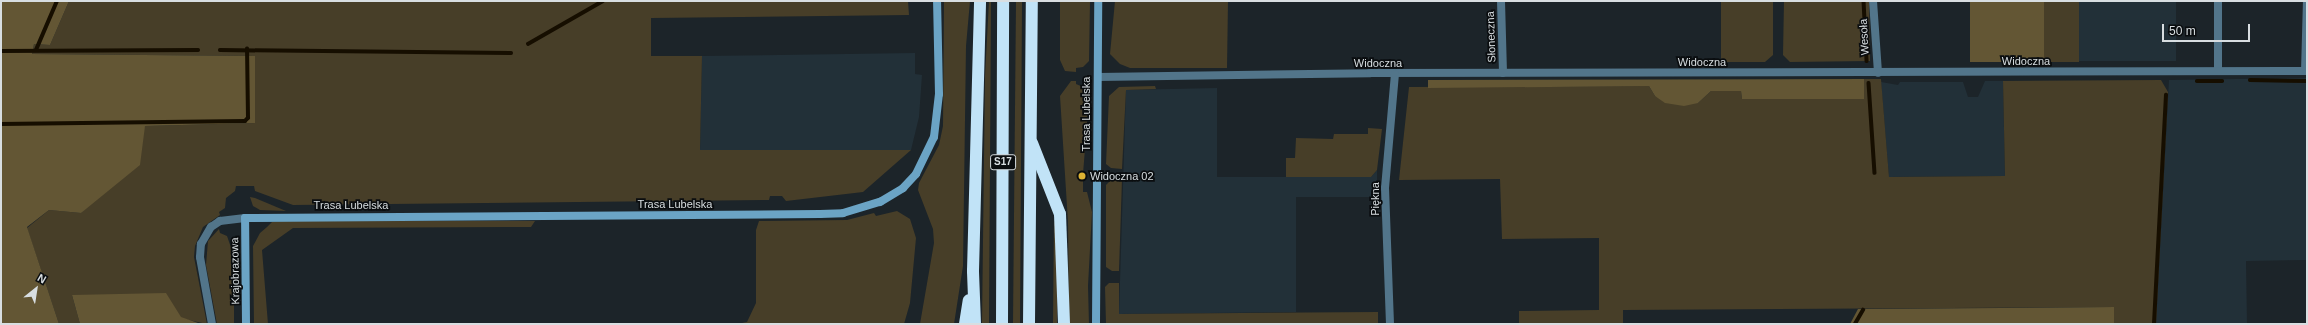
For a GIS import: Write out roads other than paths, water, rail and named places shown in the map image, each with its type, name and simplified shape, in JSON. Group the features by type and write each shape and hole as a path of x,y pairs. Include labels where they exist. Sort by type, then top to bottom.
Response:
{"highway":[{"path":"975,324 973,271 980,1"},
{"name":"S17","path":"1002,324 1003,1"},
{"name":"S17","path":"1029,324 1029,137 1032,1"},
{"path":"1029,137 1060,214 1064,324"},
{"path":"965,324 973,271"}],"street":[{"name":"Trasa Lubelska","path":"245,218 812,214 859,210 890,197 903,188 916,174 930,149 938,110 937,1"},
{"name":"Trasa Lubelska","path":"1096,324 1098,1"},
{"name":"Słoneczna","path":"1501,1 1503,73"},
{"name":"Wesoła","path":"1873,1 1878,73"},
{"path":"2218,1 2218,71"},
{"path":"2306,71 2307,1"},
{"name":"Widoczna","path":"1098,77 1503,73 2306,71"},
{"name":"Piękna","path":"1390,324 1385,188 1395,74"},
{"path":"212,324 200,257 201,244 211,227 220,221 245,218"},
{"name":"Krajobrazowa","path":"245,218 246,324"}],"waterway":[{"path":"36,50 57,1"},
{"path":"528,44 603,1"},
{"path":"1864,1 1867,61"},
{"path":"1,124 245,121 248,118 247,49"},
{"path":"1,51 198,50"},
{"path":"220,50 511,53"},
{"path":"2250,80 2307,81"},
{"path":"2197,81 2222,81"},
{"path":"1869,83 1875,173"},
{"path":"2154,324 2166,95"},
{"path":"1855,324 1863,310"}],"place":[{"name":"Widoczna 02","path":"1082,176"}]}
